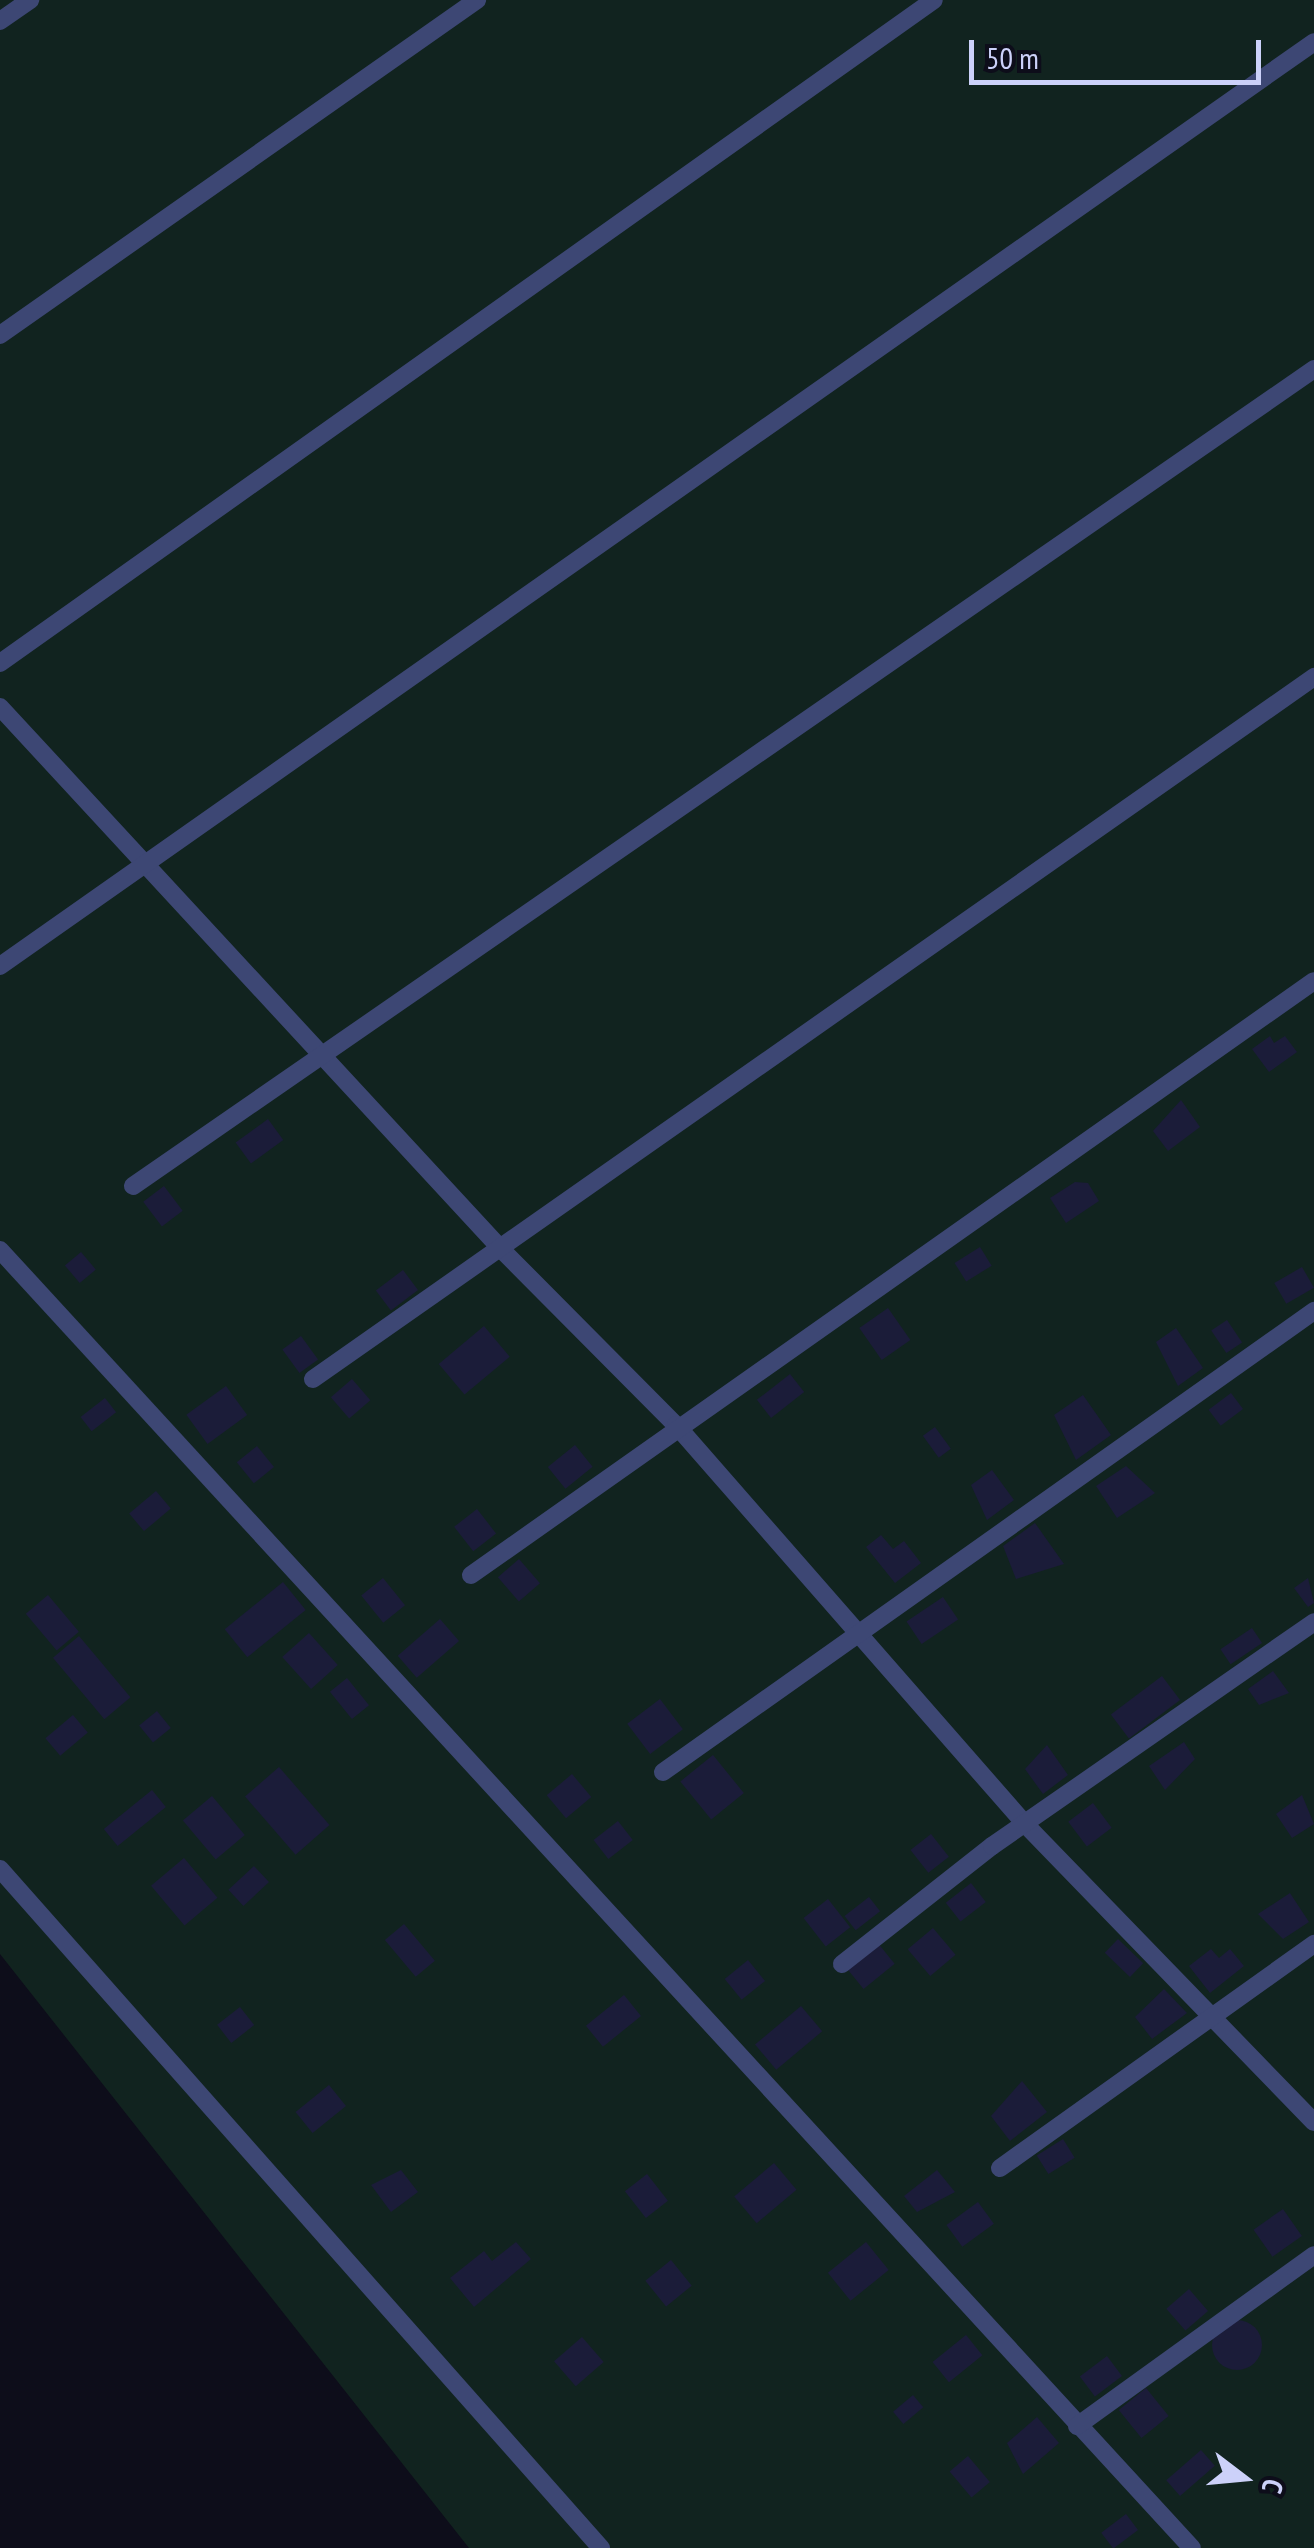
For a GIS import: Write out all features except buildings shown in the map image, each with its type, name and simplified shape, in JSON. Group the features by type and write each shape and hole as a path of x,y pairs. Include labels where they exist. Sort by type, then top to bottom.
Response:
{"lane":[{"path":"0,21 30,0"},
{"path":"0,335 476,0"},
{"path":"0,663 934,0"},
{"path":"0,966 140,859 1314,42"},
{"path":"133,1186 1314,369"},
{"path":"313,1379 1314,677"},
{"path":"0,708 502,1250 676,1424 1026,1824 1210,2019 1314,2122"},
{"path":"471,1575 676,1424 1314,981"},
{"path":"0,1250 1192,2548"},
{"path":"663,1772 1314,1311"},
{"path":"842,1964 1026,1824 1314,1622"},
{"path":"0,1869 601,2548"},
{"path":"1000,2168 1314,1944"},
{"path":"1077,2426 1314,2255"}],"green space":[{"path":"0,0 1314,0 1314,2548 469,2548 0,1954"}]}
